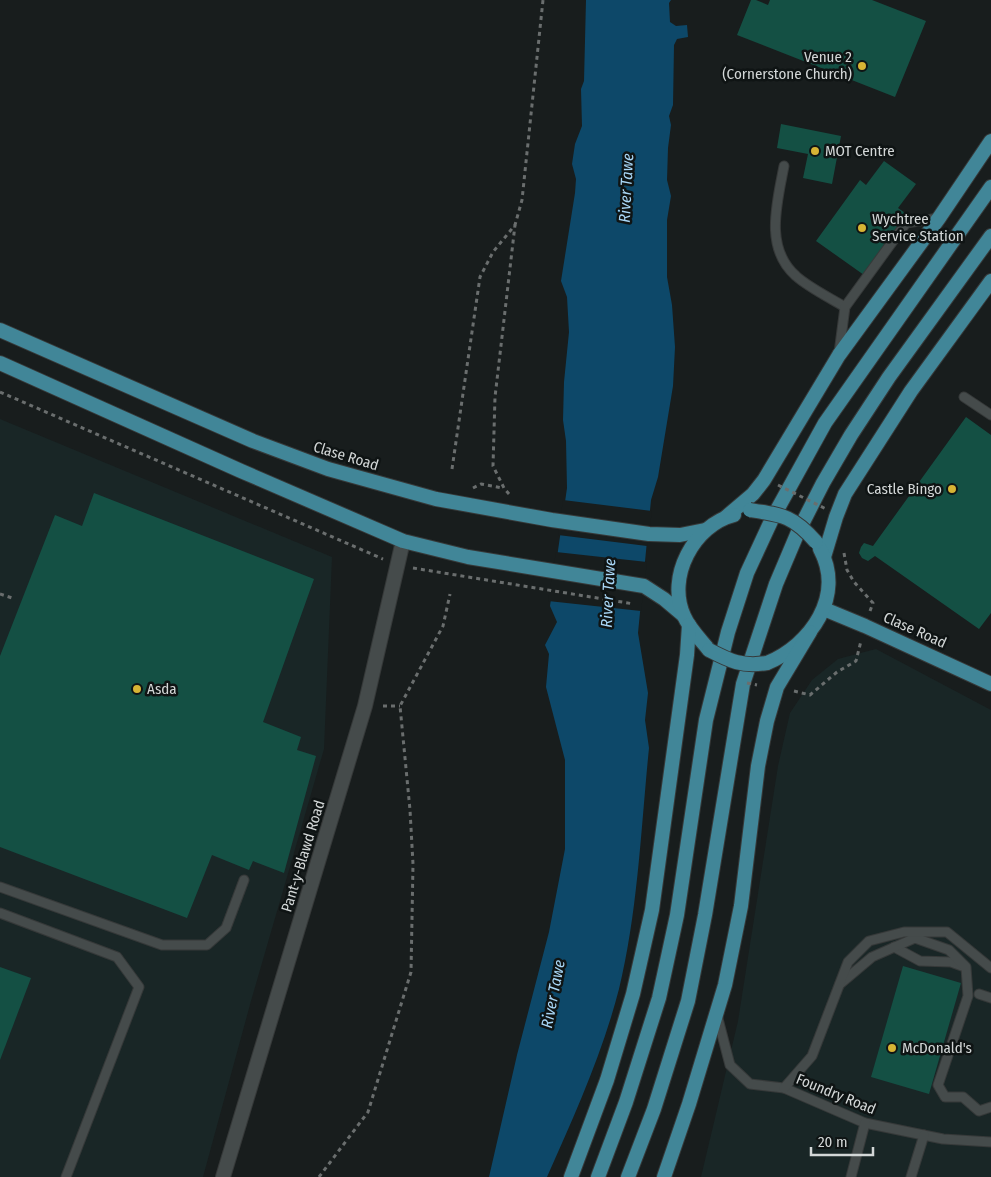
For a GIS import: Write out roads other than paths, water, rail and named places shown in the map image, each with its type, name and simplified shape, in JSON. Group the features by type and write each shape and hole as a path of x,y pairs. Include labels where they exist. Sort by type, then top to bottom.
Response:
{"main road":[{"path":"571,1177 633,994 652,910 687,655 686,620 678,591 679,580 687,554 704,530 726,517 753,494 764,480 838,356 939,218 991,140"},
{"path":"598,1177 626,1102 659,998 677,915 706,720 728,632 747,574 772,519 825,423 991,186"},
{"path":"628,1177 654,1109 688,1001 705,915 743,684 776,584 798,532 823,483 851,435 889,377 991,236"},
{"path":"824,558 831,513 911,391 991,281"},
{"name":"Clase Road","path":"0,330 253,441 328,469 436,499 552,520 649,534 680,535 704,530"},
{"path":"0,362 241,471 403,541 468,557 644,586 664,599 686,620 709,650 730,661 741,664 767,664 790,651 810,632"},
{"path":"664,1177 716,1015 742,906 758,766 767,721 777,687 819,620 828,596 829,582 824,558 816,542 803,527 781,515 750,510 726,517"},
{"name":"Clase Road","path":"824,610 984,679 991,684"}],"street":[{"name":"Pant-y-Blawd Road","path":"223,1177 365,706 403,541"}],"lane":[{"path":"784,166 776,211 775,237 780,257 796,276 845,307"},
{"path":"838,356 845,307 906,223 939,218"},
{"path":"964,397 991,414"},
{"path":"0,887 162,945 207,946 226,928 244,880"},
{"path":"0,913 117,957 139,987 66,1177"},
{"path":"784,1088 812,1056 848,962 869,941 904,932 947,932 991,968"},
{"path":"840,984 872,957 915,938 948,950 966,967 968,996 938,1085 945,1097 963,1097 979,1111 991,1107"},
{"path":"894,947 920,961 951,962 966,967"},
{"path":"979,994 991,998"},
{"name":"Foundry Road","path":"716,1015 730,1065 750,1084 784,1088 865,1123 943,1139 991,1142"},
{"path":"851,1177 865,1123"},
{"path":"911,1177 924,1135"}],"water":[{"name":"River Tawe","path":"586,0 671,0 669,3 670,22 676,26 687,25 688,37 677,39 674,45 673,105 669,116 671,125 667,180 671,196 667,220 667,277 672,305 675,347 673,386 658,477 651,500 638,633 648,693 645,720 649,748 631,930 619,989 596,1061 547,1177 489,1177 517,1055 549,932 565,849 565,760 546,687 549,654 545,645 557,622 550,606 567,488 566,441 563,420 564,382 569,332 567,297 561,281 575,193 576,179 572,164 575,144 582,126 581,89 584,81"}],"place":[{"name":"Venue 2 (Cornerstone Church)","path":"862,66"},
{"name":"MOT Centre","path":"815,151"},
{"name":"Wychtree Service Station","path":"862,228"},
{"name":"Castle Bingo","path":"952,489"},
{"name":"Asda","path":"137,689"},
{"name":"McDonald's","path":"892,1048"}]}
